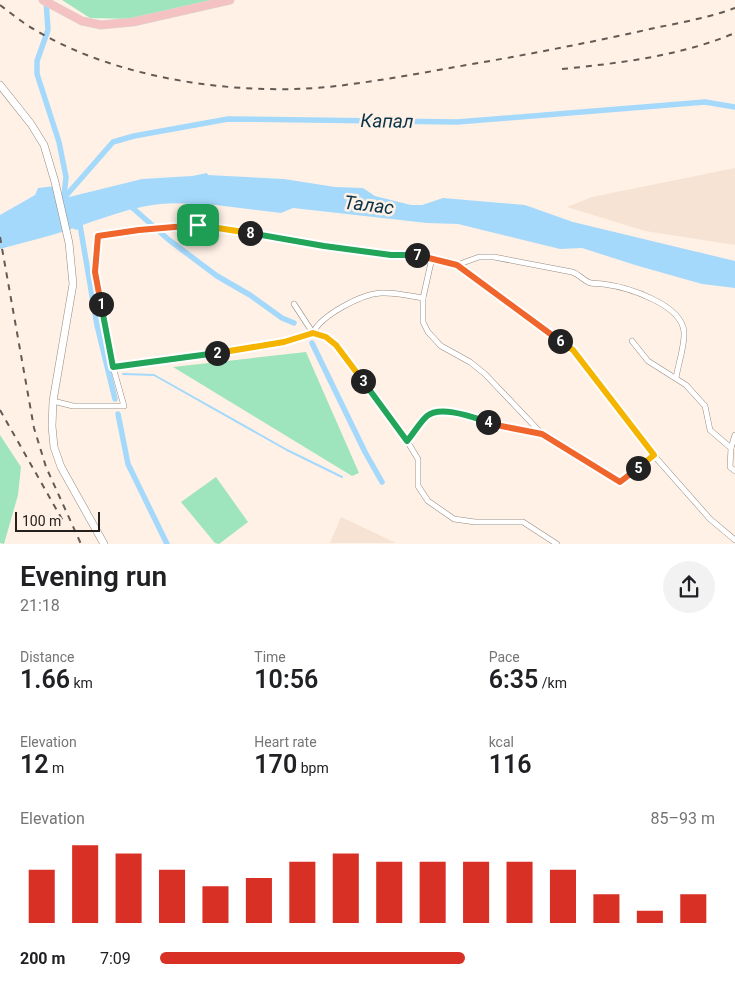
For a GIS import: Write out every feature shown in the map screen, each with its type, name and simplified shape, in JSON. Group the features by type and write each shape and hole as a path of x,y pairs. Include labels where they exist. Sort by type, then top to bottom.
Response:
{"main road":[{"path":"42,0 82,21 101,25 133,22 230,0"},
{"path":"0,85 32,124 44,146 55,182 69,243 74,284 53,401 52,426 54,447 61,467 104,544"}],"street":[{"path":"53,401 73,406 124,406 113,367 95,272 98,236 198,225 324,246 432,258 457,265 573,350 654,455 710,519 735,540"},
{"path":"457,265 479,257 494,257 580,274 591,283 622,288 657,301 672,310 678,317 684,332 676,378"},
{"path":"432,258 423,298 424,322 433,339 470,362 485,374 542,434 620,482 654,455"},
{"path":"313,333 316,325 327,317 349,304 369,296 380,293 423,298"},
{"path":"294,304 313,333"},
{"path":"113,367 276,344 313,333 326,337 336,345 350,362 375,400 407,441 418,459 418,486 428,501 454,519 475,522 523,522 557,544"},
{"path":"632,341 648,361 676,378 705,406 710,430 731,448"},
{"path":"407,441 427,416 442,410 501,426 542,434"},
{"path":"735,435 731,448 730,468 735,471"}],"shaded area":[{"path":"735,168 735,245 645,231 567,207 592,197"},
{"path":"341,517 396,543 330,543"}],"green space":[{"path":"62,0 211,0 132,19 90,18"},
{"path":"306,352 359,473 352,476 173,367"},
{"path":"0,435 21,467 18,495 4,544 0,543"},
{"path":"216,477 248,522 219,544 215,543 181,502"}],"water":[{"name":"Талас","path":"207,173 208,175 284,179 335,187 363,188 375,196 411,205 422,205 443,198 525,205 573,222 735,261 735,288 702,284 582,248 560,249 458,224 427,223 293,208 281,213 208,204 206,206 185,203 146,206 0,249 0,215 35,195 38,188 55,186 65,198 142,179 192,176"}],"waterway":[{"path":"46,0 48,30 37,61 37,74 59,142 66,177 64,197"},
{"name":"Капал","path":"64,198 113,142 134,136 228,119 457,122 705,102 735,107"},
{"path":"127,203 169,240 217,276 250,295 282,318 294,323"},
{"path":"70,223 76,227 80,225 97,325 115,399"},
{"path":"312,343 365,452 382,482"},
{"path":"123,374 154,375 287,450 342,477"},
{"path":"118,414 128,464 167,544"}],"railway":[{"path":"0,5 37,31 70,48 107,62 186,82 268,89 345,85 386,79 596,41 693,20 735,8"},
{"path":"562,69 628,61 672,53 735,33"},
{"path":"0,237 34,428 46,467 81,544"},
{"path":"0,410 63,521"}],"route":[{"path":"198,225 324,246 391,255 415,255 457,265 573,350 654,455 620,482 542,434 501,426 442,410 427,416 407,441 336,345 326,337 313,333 284,342 242,350 113,367 95,272 98,236 198,225"}]}
